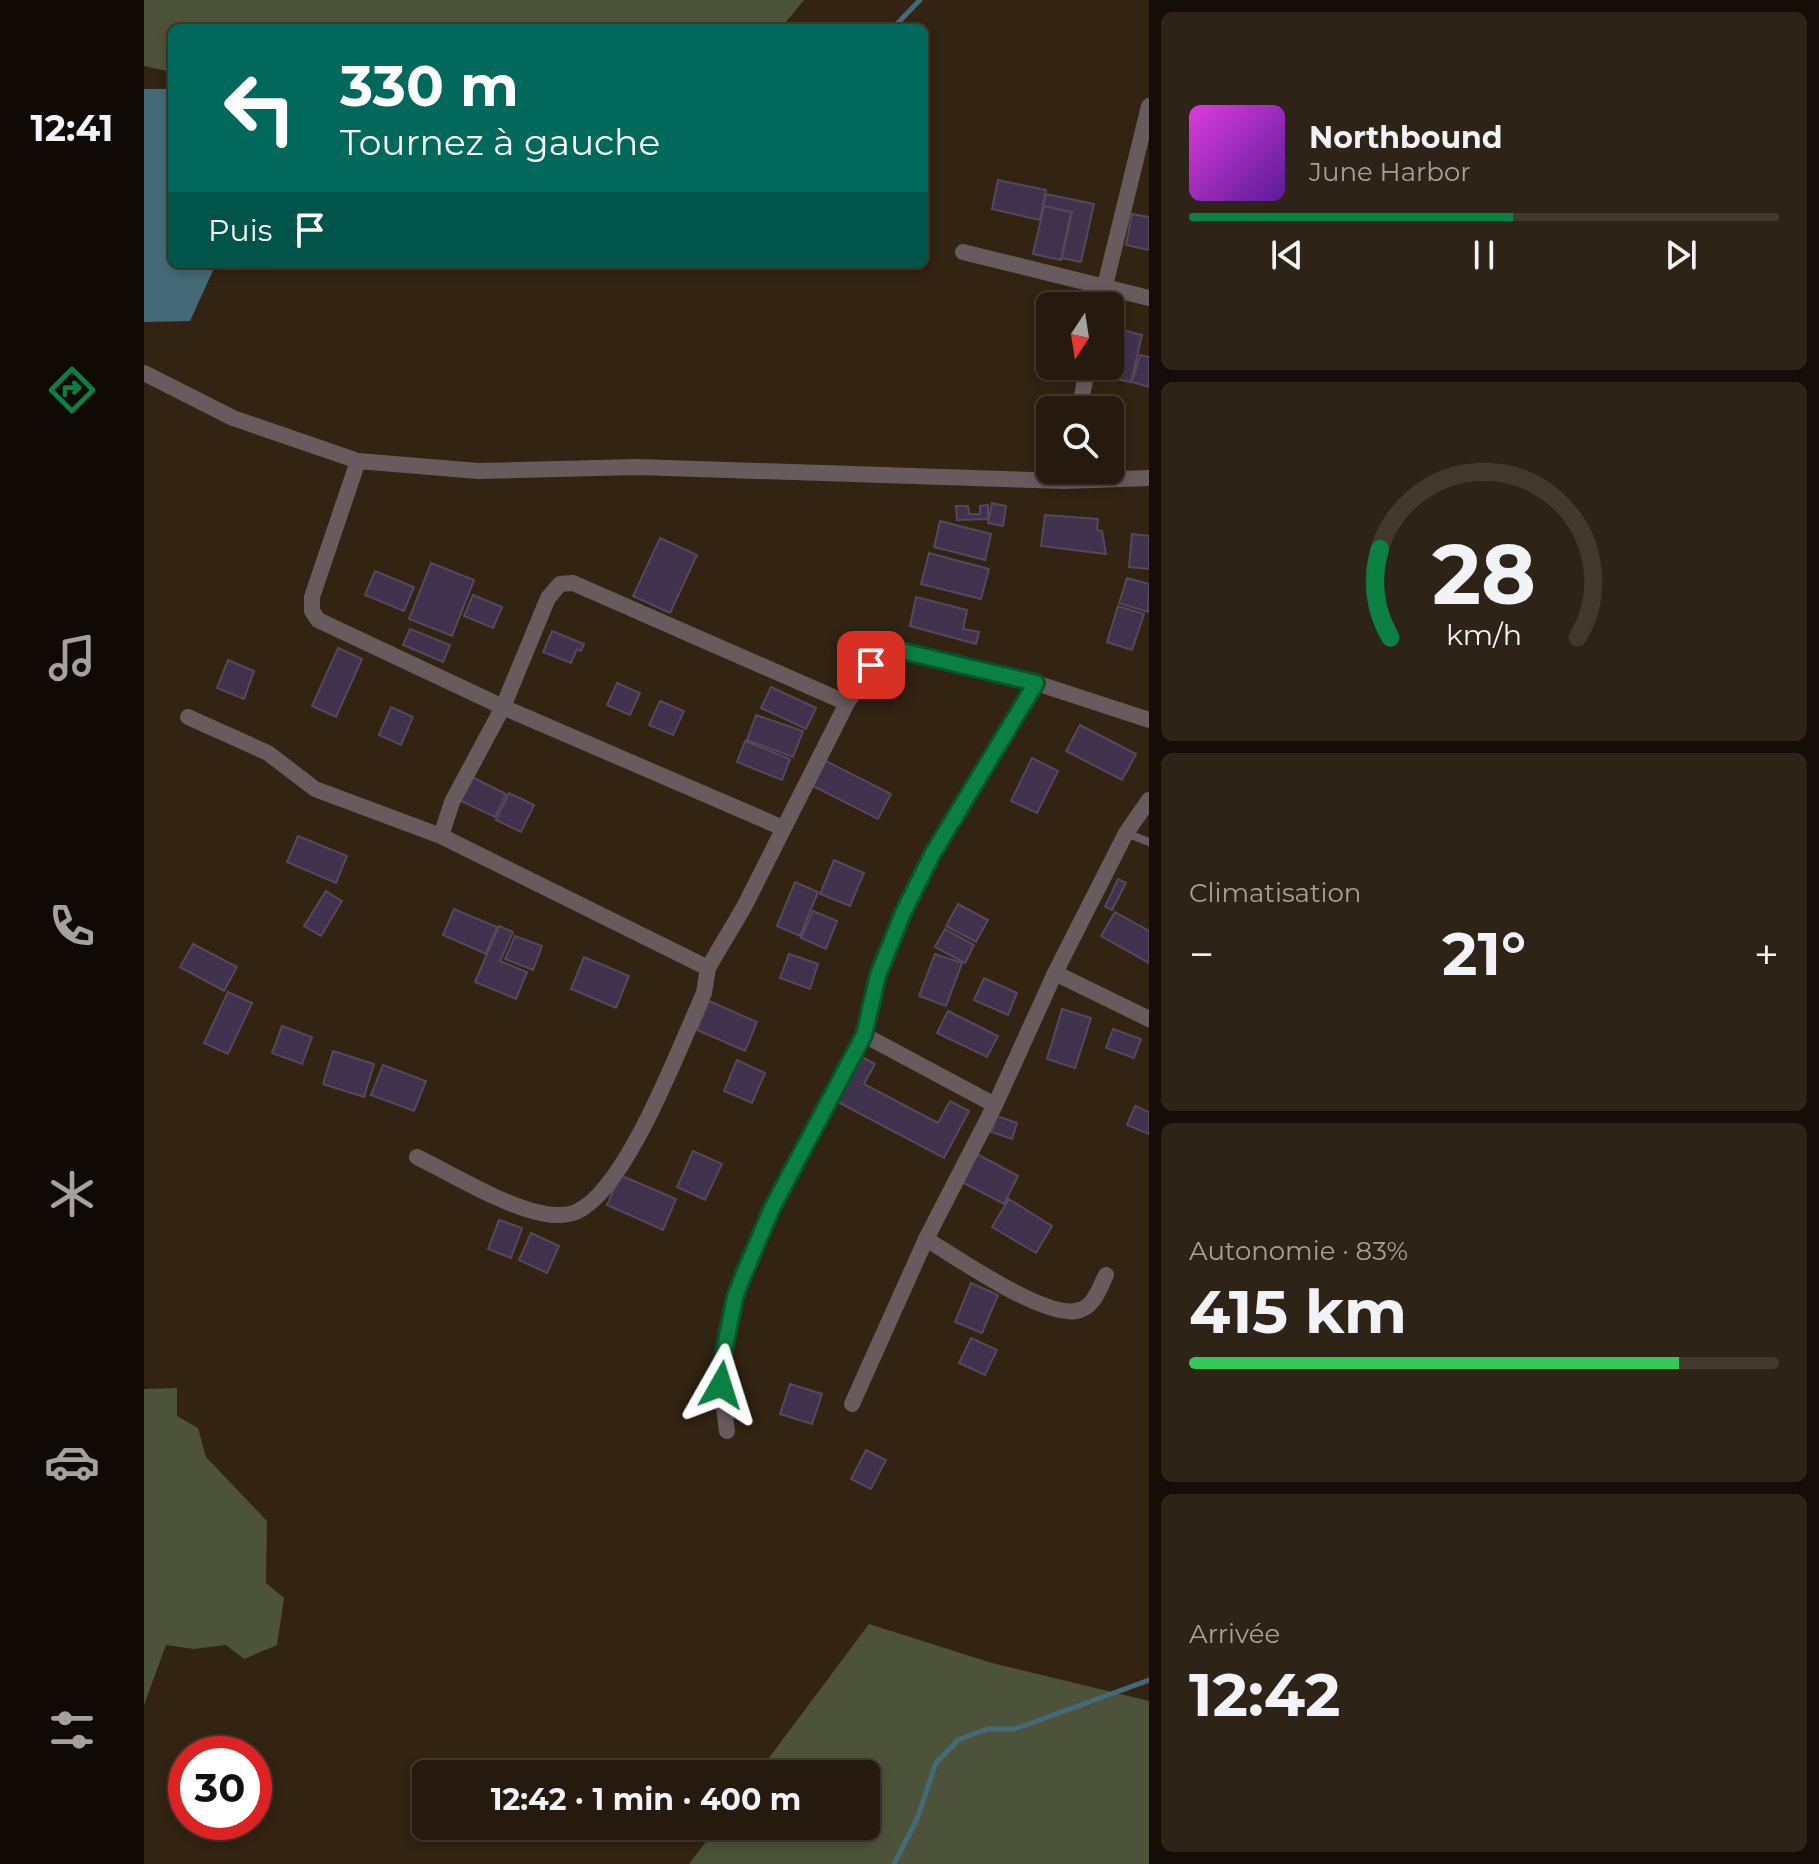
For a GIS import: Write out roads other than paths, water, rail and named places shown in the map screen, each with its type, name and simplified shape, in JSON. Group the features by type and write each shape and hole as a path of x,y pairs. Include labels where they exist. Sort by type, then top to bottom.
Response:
{"street":[{"path":"1103,292 1145,134 1149,106"},
{"path":"963,252 1149,298"},
{"path":"144,373 233,418 358,461 478,471 637,467 1036,475"},
{"path":"358,461 312,597 312,611 318,620 503,707 783,828"},
{"path":"1124,477 1149,478"},
{"path":"441,836 452,802 503,707 548,598 560,584 573,583 847,703"},
{"path":"417,1157 522,1207 548,1215 575,1213 600,1195 626,1161 704,993 708,968 744,907 847,703 871,665 886,655 906,652 1036,683 1149,720"},
{"path":"727,1431 721,1385 723,1356 735,1297 773,1206 864,1035 878,975 903,913 933,853 1036,683"},
{"path":"188,717 268,753 315,789 441,836 708,968"},
{"path":"852,1404 926,1239 995,1105 1055,973 1126,833 1149,800"},
{"path":"1055,973 1149,1019"},
{"path":"864,1035 995,1105"},
{"path":"926,1239 998,1284 1057,1309 1076,1311 1092,1304 1106,1275"}],"lane":[{"path":"1126,833 1149,842"}],"water":[{"path":"144,89 168,89 168,268 214,268 190,321 144,322"}],"waterway":[{"path":"897,24 920,0"},
{"path":"894,1864 917,1819 936,1763 958,1740 987,1729 1015,1729 1149,1680"}]}
